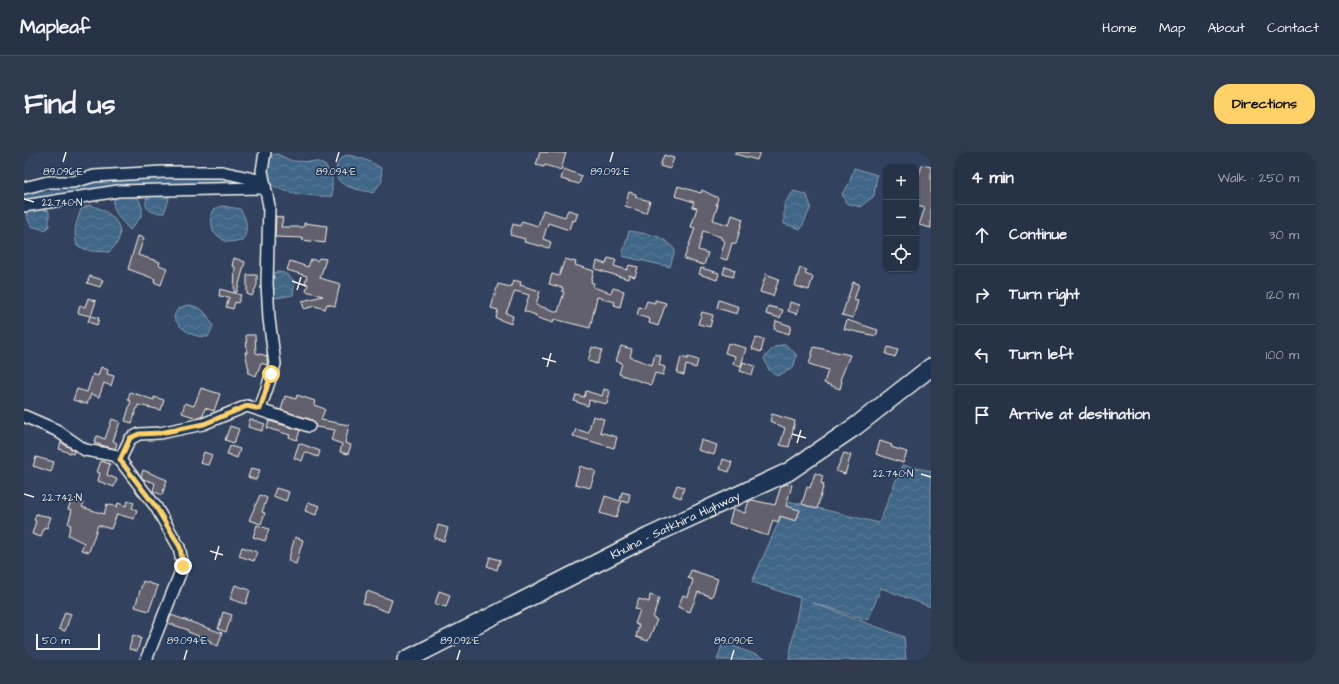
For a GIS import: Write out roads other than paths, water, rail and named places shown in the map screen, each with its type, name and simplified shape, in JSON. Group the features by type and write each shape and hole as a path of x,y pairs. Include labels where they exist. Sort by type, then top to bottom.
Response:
{"highway":[{"name":"Khulna - Satkhira Highway","path":"406,660 648,537 788,472 856,426 931,367"}],"street":[{"path":"260,409 274,364 267,283 269,206 262,171 265,152"},
{"path":"24,188 48,182 73,182 94,176 163,172 222,172 264,184"},
{"path":"24,206 118,191 264,184"},
{"path":"120,460 130,438 139,434 160,433 204,424 247,406 309,426"},
{"path":"24,416 56,430 85,450 113,454 120,460 160,514 180,547 183,566 146,660"}],"water":[{"path":"277,154 292,161 318,162 326,166 332,176 332,196 298,194 288,192 273,185 268,181 266,176 270,156"},
{"path":"347,155 373,163 381,168 382,181 373,193 349,187 339,181 336,176 337,165 342,157"},
{"path":"854,168 877,175 874,196 860,207 846,203 842,194 849,184"},
{"path":"794,191 807,195 811,207 801,229 784,224 784,204"},
{"path":"149,193 168,195 169,199 164,213 154,212 148,209 146,203"},
{"path":"116,195 137,195 142,207 142,215 130,230 117,214 115,209 114,200"},
{"path":"89,205 106,212 117,223 120,230 116,244 109,252 91,251 77,246 75,235 76,223 81,209"},
{"path":"223,206 240,209 243,213 246,221 246,232 243,241 226,242 213,232 211,216 215,208"},
{"path":"37,208 49,211 49,226 45,230 31,226 26,215 28,210"},
{"path":"629,231 649,234 665,240 670,244 675,250 670,267 622,256"},
{"path":"276,272 287,274 295,282 293,295 277,298 271,296 272,275"},
{"path":"189,305 198,307 209,318 213,326 208,337 193,335 184,330 174,318 178,309"},
{"path":"785,344 797,355 793,368 777,376 769,370 764,358 774,347"},
{"path":"902,465 931,471 931,607 881,588 868,620 813,603 904,637 906,660 789,660 800,598 752,582 788,501 879,523"},
{"path":"723,642 769,660 717,660"}],"waterway":[{"path":"24,198 65,194 93,187 129,183 242,183"}]}
